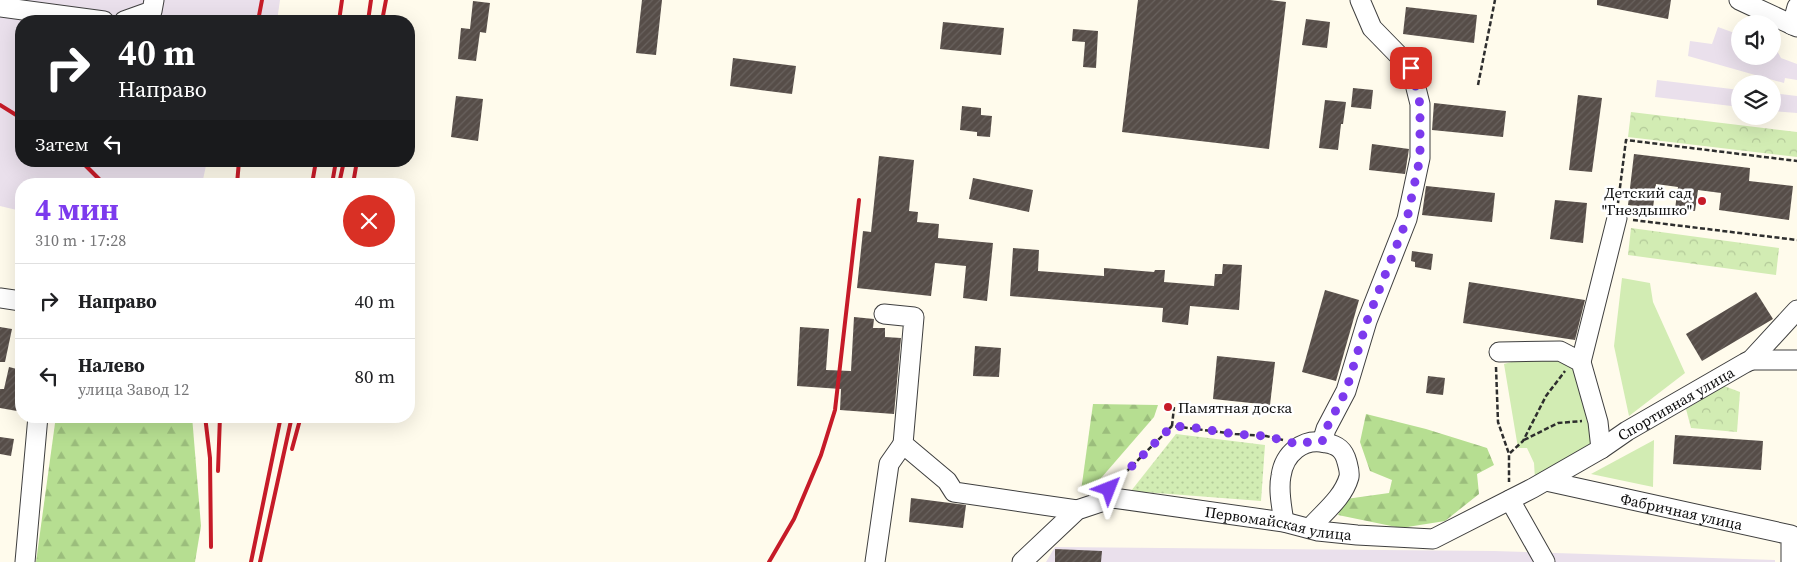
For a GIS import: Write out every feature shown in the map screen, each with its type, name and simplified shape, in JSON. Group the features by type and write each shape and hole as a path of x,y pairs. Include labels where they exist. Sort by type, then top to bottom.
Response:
{"street":[{"path":"141,15 152,11 154,0"},
{"path":"1322,442 1326,429 1346,391 1367,321 1407,219 1420,158 1420,104 1411,68 1372,28 1360,0"},
{"path":"1739,0 1795,20"},
{"path":"0,7 59,15"},
{"path":"1497,357 1560,351 1582,362 1617,218"},
{"path":"0,298 15,300"},
{"name":"Спортивная улица","path":"1546,481 1601,449 1627,430 1751,360 1797,310"},
{"path":"875,562 890,464 903,444 914,317 884,314"},
{"name":"Спортивная улица","path":"1751,360 1797,360"},
{"name":"Спортивная улица","path":"1582,362 1598,422 1601,449"},
{"path":"24,562 37,423"},
{"path":"1284,522 1280,476 1287,457 1301,445 1308,442 1336,445 1344,453 1349,475 1343,490 1333,504 1310,528"},
{"path":"903,444 947,481 954,492 1077,510"},
{"name":"Первомайская улица","path":"1022,562 1077,510 1113,498 1284,522 1318,531 1357,535 1433,538 1546,481"},
{"name":"Фабричная улица","path":"1546,481 1794,536 1791,562"},
{"path":"1510,500 1545,562"}],"path":[{"path":"1478,85 1495,0"},
{"path":"1797,161 1626,140 1617,218 1797,240"},
{"path":"1497,357 1498,422 1509,454 1510,500"},
{"path":"1523,441 1546,396 1565,371 1582,362"},
{"path":"1115,483 1172,426 1174,407"},
{"path":"1509,454 1523,441 1558,423 1569,421 1598,422"},
{"path":"1172,426 1266,436 1301,445"}],"shaded area":[{"path":"0,0 280,0 278,15 15,15 15,167 206,167 203,178 15,178 15,210 0,206"},
{"path":"1718,27 1731,32 1731,65 1781,65 1781,58 1797,64 1797,80 1785,78 1784,83 1781,82 1781,75 1756,75 1688,56 1690,41 1712,44"},
{"path":"1657,80 1731,89 1731,106 1655,97"},
{"path":"1781,94 1797,96 1797,113 1781,112"},
{"path":"1055,547 1494,551 1775,560 1775,562 1046,562"}],"green space":[{"path":"1631,112 1797,132 1797,157 1628,137"},
{"path":"1631,228 1779,248 1776,275 1628,255"},
{"path":"1622,278 1650,283 1653,302 1685,373 1629,416 1614,346"},
{"path":"1571,356 1603,441 1535,479 1534,463 1527,448 1518,448 1504,364 1530,357"},
{"path":"1724,386 1740,392 1737,432 1691,428 1686,409"},
{"path":"1093,404 1158,405 1154,417 1095,485 1081,491"},
{"path":"1366,414 1426,429 1487,448 1494,465 1477,474 1479,494 1445,521 1401,528 1338,515 1346,499 1389,493 1392,480 1370,471 1360,442"},
{"path":"55,423 193,423 201,526 195,562 36,562"},
{"path":"1176,434 1265,445 1261,501 1131,491"},
{"path":"1654,440 1653,487 1591,474"}],"building":[{"path":"642,0 662,0 656,55 636,53"},
{"path":"1138,0 1270,0 1286,2 1269,149 1122,132"},
{"path":"1597,0 1671,0 1668,19 1597,5"},
{"path":"473,1 490,3 486,33 480,32 476,61 458,59 461,28 470,29"},
{"path":"1406,7 1477,15 1474,43 1403,34"},
{"path":"1306,19 1330,22 1327,48 1302,45"},
{"path":"943,22 1004,28 1001,55 940,49"},
{"path":"1073,29 1098,31 1096,68 1083,67 1085,42 1072,41"},
{"path":"733,58 796,66 792,94 730,86"},
{"path":"1353,88 1373,90 1371,109 1351,107"},
{"path":"1578,95 1602,98 1592,172 1569,170"},
{"path":"456,96 483,99 478,141 451,137"},
{"path":"1325,100 1346,102 1338,150 1319,148"},
{"path":"1434,103 1506,111 1503,137 1432,130"},
{"path":"962,106 981,108 981,115 992,116 990,137 977,136 977,132 960,130"},
{"path":"1372,144 1409,149 1405,174 1369,170"},
{"path":"1634,154 1750,168 1749,181 1793,186 1789,220 1719,210 1721,193 1698,190 1695,211 1675,209 1678,187 1656,184 1653,208 1628,205"},
{"path":"879,156 914,160 909,211 918,212 917,222 939,224 938,238 993,243 987,301 963,298 966,266 935,263 931,296 857,288 863,231 871,232"},
{"path":"973,178 1033,190 1029,212 969,199"},
{"path":"1426,186 1495,193 1492,222 1422,215"},
{"path":"1555,200 1587,203 1583,243 1550,239"},
{"path":"1013,248 1039,250 1038,271 1104,276 1104,268 1154,272 1155,270 1165,270 1164,282 1214,286 1215,274 1222,274 1223,264 1242,265 1239,310 1190,306 1188,325 1162,322 1163,308 1010,296"},
{"path":"1412,251 1433,254 1431,270 1415,267 1415,262 1411,261"},
{"path":"1469,282 1585,300 1575,340 1463,323"},
{"path":"1325,290 1359,300 1336,381 1302,372"},
{"path":"1756,292 1773,319 1702,361 1686,334"},
{"path":"854,317 874,319 873,328 885,328 885,337 901,338 894,414 840,410 841,389 797,386 800,327 829,329 826,370 851,371"},
{"path":"0,327 12,329 5,362 0,362"},
{"path":"975,346 1001,348 999,377 973,376"},
{"path":"1217,356 1275,362 1270,405 1213,399"},
{"path":"9,367 15,368 15,411 0,408 0,389 4,389"},
{"path":"1428,376 1445,378 1443,395 1426,393"},
{"path":"1675,435 1763,441 1761,470 1673,464"},
{"path":"0,437 14,439 11,456 0,454"},
{"path":"911,498 966,505 963,528 909,522"},
{"path":"1055,549 1102,551 1101,562 1055,562"}],"railway":[{"path":"259,15 262,0"},
{"path":"340,15 342,0"},
{"path":"369,15 371,0"},
{"path":"383,15 386,0"},
{"path":"0,105 15,114"},
{"path":"87,167 98,178"},
{"path":"238,167 238,178"},
{"path":"313,178 315,167"},
{"path":"333,178 335,167"},
{"path":"340,178 343,167"},
{"path":"354,178 356,167"},
{"path":"769,562 794,519 821,455 835,410 859,200"},
{"path":"206,423 210,458 211,547"},
{"path":"218,471 220,423"},
{"path":"251,562 280,423"},
{"path":"260,562 290,423"},
{"path":"292,449 299,423"}],"place":[{"name":"Детский сад \"Гнездышко\"","path":"1702,201"},
{"name":"Памятная доска","path":"1168,407"}],"route":[{"path":"1109,489 1172,426 1190,427 1212,432 1253,434 1301,445 1308,442 1322,442 1326,429 1346,391 1367,321 1407,219 1420,158 1420,104 1411,68"}]}
